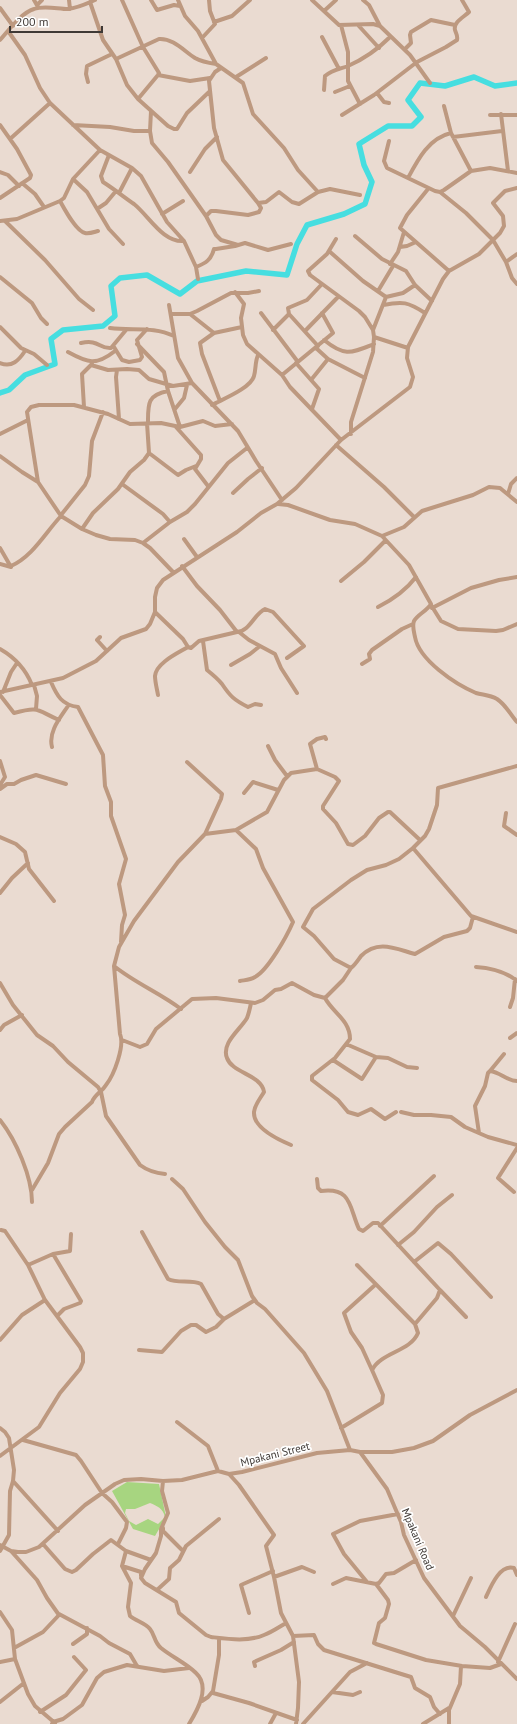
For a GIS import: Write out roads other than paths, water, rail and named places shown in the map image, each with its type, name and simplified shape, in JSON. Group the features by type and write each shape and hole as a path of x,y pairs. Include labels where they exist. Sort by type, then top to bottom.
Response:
{"street":[{"path":"34,0 38,6"},
{"path":"0,40 29,11 38,6 42,0"},
{"path":"69,0 70,9"},
{"path":"38,6 70,9 95,0"},
{"path":"122,0 143,47 157,68 158,75 138,99"},
{"path":"151,0 156,10 174,5 180,6"},
{"path":"178,0 185,16 194,25 216,64 236,77 246,88 253,114 284,148 298,170 318,192"},
{"path":"202,38 214,26 208,0"},
{"path":"214,22 232,16 250,0"},
{"path":"312,0 341,26 348,52 350,86 360,104"},
{"path":"324,11 334,0"},
{"path":"363,0 369,5 380,26 417,62 430,83"},
{"path":"342,115 376,94 417,62 457,40 458,37 454,29 455,25 468,12 462,0"},
{"path":"90,2 103,40 116,59 127,85 138,99 168,126 174,130 177,129 187,113 209,92"},
{"path":"0,8 13,26"},
{"path":"405,49 411,43 411,32 428,21 434,20 455,25"},
{"path":"358,25 379,48"},
{"path":"341,26 380,26"},
{"path":"8,31 25,55 40,88 50,103 100,150 132,168 141,176 149,187 162,214 184,241 196,267 198,279"},
{"path":"322,37 339,69"},
{"path":"324,90 325,76 339,69 348,67 379,48 390,37"},
{"path":"116,59 159,40 165,39 206,63 216,64"},
{"path":"88,82 86,74 87,66 112,54"},
{"path":"236,77 266,58"},
{"path":"158,75 190,81 210,78 221,68"},
{"path":"206,216 216,211 237,215 248,215 259,212 260,208 258,203 226,164 214,128 209,92 210,78"},
{"path":"335,92 350,86"},
{"path":"376,94 384,102 389,103"},
{"path":"10,139 50,103"},
{"path":"444,106 452,135 471,171"},
{"path":"151,111 150,138 155,147 168,162 206,216 218,238 238,245"},
{"path":"501,114 508,171"},
{"path":"490,115 517,115"},
{"path":"0,125 31,174 30,178 0,198"},
{"path":"73,126 110,127 134,131 150,131"},
{"path":"408,178 430,144 443,135 502,131"},
{"path":"190,172 205,149 217,137"},
{"path":"390,141 385,165 390,170 428,189 440,192 466,213 492,240 506,262 509,273 517,284"},
{"path":"0,221 17,219 60,201 73,180 100,150"},
{"path":"109,155 101,179 103,182 135,205 160,231 178,242 184,241"},
{"path":"97,209 118,192 132,168"},
{"path":"440,192 471,171 490,168 517,173"},
{"path":"0,172 8,175 35,194 44,207"},
{"path":"73,180 87,192 109,229 123,244"},
{"path":"1,693 51,682 81,670 96,661 121,638 146,629 155,612 155,597 157,588 163,580 182,566 237,532 261,513 277,504 296,488 341,440 351,434 411,386 413,377 408,358 408,348 443,279 449,271 479,254 500,233 504,226 503,216 493,203 506,190 517,188"},
{"path":"258,203 266,202 279,192 292,202 299,204 323,190 334,189 360,195"},
{"path":"428,189 403,221 400,228 449,271"},
{"path":"60,201 70,218 81,231 88,234 98,231"},
{"path":"162,214 183,201"},
{"path":"5,221 44,260 79,299 93,310"},
{"path":"378,292 400,247 404,232"},
{"path":"355,236 374,253 391,265 406,271 415,285 432,301"},
{"path":"336,239 329,251 308,271 310,275 365,317 374,337 374,344 365,378 351,422 351,434"},
{"path":"400,247 416,242"},
{"path":"196,267 207,262 211,258 214,249 245,243 268,250 291,244"},
{"path":"329,251 363,281 386,297 403,293 415,285"},
{"path":"506,262 517,254"},
{"path":"0,277 32,303 41,318 47,324"},
{"path":"322,284 307,300 288,308 289,314 328,359 365,378"},
{"path":"171,314 190,314 235,292 248,293 259,291"},
{"path":"235,292 244,304 240,314 244,340 258,355 282,375 312,410 341,440"},
{"path":"305,331 338,297"},
{"path":"372,330 386,297"},
{"path":"383,305 396,302 406,302 425,313"},
{"path":"169,305 178,358 190,384 232,424 282,500"},
{"path":"282,375 333,333 322,313"},
{"path":"190,314 214,333"},
{"path":"261,314 319,389 312,410"},
{"path":"273,330 289,314"},
{"path":"0,326 25,351 34,354 47,365"},
{"path":"220,401 200,346 201,342 214,333 242,327"},
{"path":"110,328 126,330 154,329 174,336"},
{"path":"137,342 147,329"},
{"path":"84,407 82,374 92,364 101,361 114,349 126,330"},
{"path":"81,344 93,342 114,349 124,361 140,360 142,357 135,330"},
{"path":"374,337 408,348"},
{"path":"324,340 335,349 343,352 352,351 374,344"},
{"path":"137,342 164,372 178,427 201,455 202,459 196,466 178,475 149,453"},
{"path":"0,363 4,365 14,363 25,351"},
{"path":"68,352 104,370 139,370 150,379 167,385 173,386 190,384"},
{"path":"212,405 243,388 250,382 254,375 255,361 258,355"},
{"path":"311,380 328,359"},
{"path":"117,370 118,419"},
{"path":"174,409 184,398 190,384"},
{"path":"82,529 93,513 118,489 130,472 144,460 149,453 148,406 151,398 156,394 168,391"},
{"path":"173,572 150,548 143,543 134,540 110,539 82,529 61,515 38,482 28,420 28,408 39,405 74,405 103,412 130,424 161,423 178,427 203,421 215,426 232,424"},
{"path":"0,564 11,568 10,566 23,560 32,551 85,485 89,476 92,441 103,412"},
{"path":"0,434 28,420"},
{"path":"336,445 384,487 414,517"},
{"path":"143,543 170,522 187,512 228,463 247,448"},
{"path":"0,456 38,482"},
{"path":"196,466 197,472 208,486"},
{"path":"233,493 262,468"},
{"path":"508,494 511,484 517,478"},
{"path":"122,484 163,514 170,522"},
{"path":"382,536 404,527 422,511 473,495 489,487 500,488 517,502"},
{"path":"277,504 288,505 330,520 356,524 382,536 405,560 440,621 462,630 496,631 517,624"},
{"path":"184,539 197,557"},
{"path":"341,581 364,562 385,540"},
{"path":"0,548 10,566"},
{"path":"182,566 197,586 220,610 238,632 275,654 281,668 297,693"},
{"path":"378,607 392,600 416,577"},
{"path":"517,578 499,580 471,588 432,607 415,619 413,624 418,648 426,658 444,674 471,690 489,695 498,700 505,706 517,722"},
{"path":"158,695 155,677 156,672 163,664 188,647 191,648 197,642 244,630 261,611 270,610 304,646 287,658"},
{"path":"155,612 183,639 188,647"},
{"path":"362,664 370,659 369,654 372,650 402,629 413,624"},
{"path":"100,637 97,640 106,651"},
{"path":"203,640 206,669 221,682 231,697 240,704 248,707 254,704 261,705"},
{"path":"231,665 250,654 260,646"},
{"path":"0,649 17,663 27,674 37,696 36,709"},
{"path":"1,693 17,663"},
{"path":"32,1190 48,1163 60,1134 65,1127 92,1102 94,1096 102,1092 107,1084 116,1065 122,1040 120,1034 114,966 121,942 122,926 125,915 119,884 126,859 111,816 111,802 105,786 104,759 98,743 78,707 68,706 58,696 51,682"},
{"path":"1,693 14,713 31,708 59,720"},
{"path":"52,747 51,741 54,729 68,706"},
{"path":"317,769 310,744 316,739 325,737 326,739"},
{"path":"268,746 275,760 287,776"},
{"path":"0,761 5,777 0,785"},
{"path":"121,942 134,921 178,862 205,834 221,799 222,794 187,762"},
{"path":"351,968 334,959 303,925 315,908 351,880 367,870 386,865 399,859 413,848 429,829 435,812 438,788 517,766"},
{"path":"205,834 236,830 267,812 287,776 317,769 335,777 339,781 323,806 323,809 336,823 348,844 353,845 365,836 380,818 388,812 390,812 420,840"},
{"path":"0,789 7,784 14,784 21,780 36,776 66,784"},
{"path":"244,793 253,782 278,790"},
{"path":"506,813 504,826 517,835"},
{"path":"236,830 256,849 263,868 292,922 277,952 260,973 254,978 240,981"},
{"path":"0,837 19,846 25,852 29,869 54,901"},
{"path":"413,848 473,917 517,932"},
{"path":"0,893 28,862"},
{"path":"325,998 343,980 362,955 381,946 388,946 415,954 444,937 467,931 473,917"},
{"path":"114,966 157,994 166,997 181,1009"},
{"path":"476,967 491,968 516,980 510,1006"},
{"path":"0,983 13,1005 37,1035 53,1046 68,1062 95,1084 102,1092 106,1116 138,1161 146,1169 157,1174 165,1174"},
{"path":"122,1040 140,1047 144,1046 147,1044 156,1028 192,999 216,998 251,1003 258,1002 275,990 281,989 292,983 314,995 325,998 346,1025 350,1038 333,1060 312,1076 312,1080 338,1100 348,1112 360,1114 371,1109 386,1119 396,1112"},
{"path":"251,1003 247,1017 226,1048 226,1056 233,1067 252,1077 264,1089 264,1092 255,1107 254,1114 256,1121 280,1141 291,1145"},
{"path":"0,1030 4,1025 22,1015"},
{"path":"510,1038 517,1033"},
{"path":"346,1044 376,1057 388,1058 407,1067 417,1068"},
{"path":"479,1133 475,1106 485,1086 488,1073 504,1054"},
{"path":"333,1060 362,1079 376,1057"},
{"path":"490,1071 497,1072 510,1080 517,1081"},
{"path":"401,1112 414,1115 451,1117 465,1127 488,1137 512,1142 517,1145"},
{"path":"0,1120 9,1131 17,1147 32,1190 32,1202"},
{"path":"514,1192 498,1178 517,1148"},
{"path":"380,1226 434,1176"},
{"path":"172,1179 183,1189 224,1247 238,1260 255,1300 304,1353 326,1391 350,1450"},
{"path":"317,1179 318,1188 321,1191 339,1192 345,1195 360,1229 363,1231 375,1222 380,1226 466,1317"},
{"path":"398,1245 414,1232 437,1207 452,1195"},
{"path":"0,1456 23,1440 39,1426 60,1393 80,1369 83,1353 45,1300 28,1265 5,1231 1,1230"},
{"path":"142,1232 168,1279 173,1281 192,1281 201,1284 218,1314 224,1318"},
{"path":"28,1265 53,1254 70,1251 71,1234"},
{"path":"414,1262 438,1243 451,1254 491,1297"},
{"path":"53,1254 81,1301 80,1303 64,1309 57,1316"},
{"path":"357,1265 415,1324 418,1333 406,1345 377,1363 372,1370"},
{"path":"341,1428 382,1403 383,1395 362,1348 351,1332 344,1313 376,1285"},
{"path":"415,1324 437,1298 440,1290"},
{"path":"437,1298 446,1296"},
{"path":"0,1340 22,1315 45,1300"},
{"path":"139,1350 162,1352 181,1331 191,1324 196,1325 206,1332 216,1327 224,1318 255,1300"},
{"name":"Mpakani Street","path":"1,1547 26,1552 39,1547 85,1505 102,1492 116,1484 132,1479 163,1481 182,1480 218,1472 229,1474 242,1472 317,1453 350,1450 360,1452 392,1452 414,1448 433,1441 470,1415 517,1390"},
{"path":"177,1422 208,1446 218,1472"},
{"path":"0,1428 8,1435 14,1466 14,1481 10,1491 9,1535 6,1542 1,1547"},
{"path":"23,1440 76,1455 102,1492 112,1502 127,1522 126,1528 118,1544"},
{"name":"Mpakani Road","path":"360,1452 387,1489 398,1514 404,1536 424,1578 460,1626 485,1647 499,1663 517,1679"},
{"path":"213,1693 249,1703 297,1722 299,1682 294,1636 286,1623 280,1607 273,1571 266,1546 274,1535 247,1495 229,1474"},
{"path":"14,1481 58,1531"},
{"path":"141,1578 156,1553 161,1536 161,1529 168,1513 162,1491 163,1481"},
{"path":"169,1511 168,1519 162,1530 183,1551"},
{"path":"367,1582 344,1554 333,1534 360,1521 398,1514"},
{"path":"157,1590 169,1579 170,1568 179,1560 189,1543 219,1519"},
{"path":"43,1544 65,1569 72,1572 111,1540 126,1551 133,1552 151,1560"},
{"path":"11,1550 38,1580 47,1598 59,1614 87,1628 109,1643 130,1654 137,1666"},
{"path":"126,1551 122,1566 131,1583 128,1607 130,1616 150,1630 154,1640 161,1648 190,1668 200,1678 202,1701"},
{"path":"376,1584 379,1583 386,1574 394,1573 416,1560"},
{"path":"122,1566 141,1572 141,1578 145,1583 176,1602 179,1613 206,1635 219,1638 257,1638 286,1623"},
{"path":"274,1577 302,1567 314,1572"},
{"path":"486,1597 493,1583 503,1570 510,1567 514,1568 517,1576"},
{"path":"249,1613 242,1585 273,1571"},
{"path":"333,1584 346,1578 376,1584 390,1604 385,1618 379,1623 374,1643 392,1651 426,1660 461,1666 490,1668 499,1663 516,1625 517,1618"},
{"path":"453,1616 471,1578"},
{"path":"0,1612 12,1630 15,1659 32,1702 40,1712 54,1723 63,1719 82,1705 101,1673 124,1666 137,1666 164,1671 190,1668"},
{"path":"14,1648 43,1632 58,1618 59,1614"},
{"path":"73,1644 87,1634 87,1628"},
{"path":"294,1636 314,1635 318,1644 324,1650 411,1677 415,1688 430,1697 434,1707 440,1714"},
{"path":"189,1724 202,1701 213,1693 219,1655 219,1638"},
{"path":"255,1666 254,1662 281,1650 294,1642"},
{"path":"40,1712 66,1695 86,1670 74,1658"},
{"path":"0,1662 15,1659"},
{"path":"303,1724 350,1672 367,1663"},
{"path":"449,1724 449,1707 460,1684 461,1666"},
{"path":"0,1702 24,1683"},
{"path":"332,1692 352,1695 360,1692"},
{"path":"423,1724 449,1707"},
{"path":"270,1724 276,1713"}],"waterway":[{"path":"0,393 9,390 25,375 55,364 51,339 63,330 103,326 115,316 111,286 120,278 147,275 180,294 197,281 246,271 287,275 297,244 307,225 344,214 365,204 372,182 364,165 359,144 388,126 412,126 421,117 408,100 420,83 445,86 474,77 495,86 517,83"}]}
